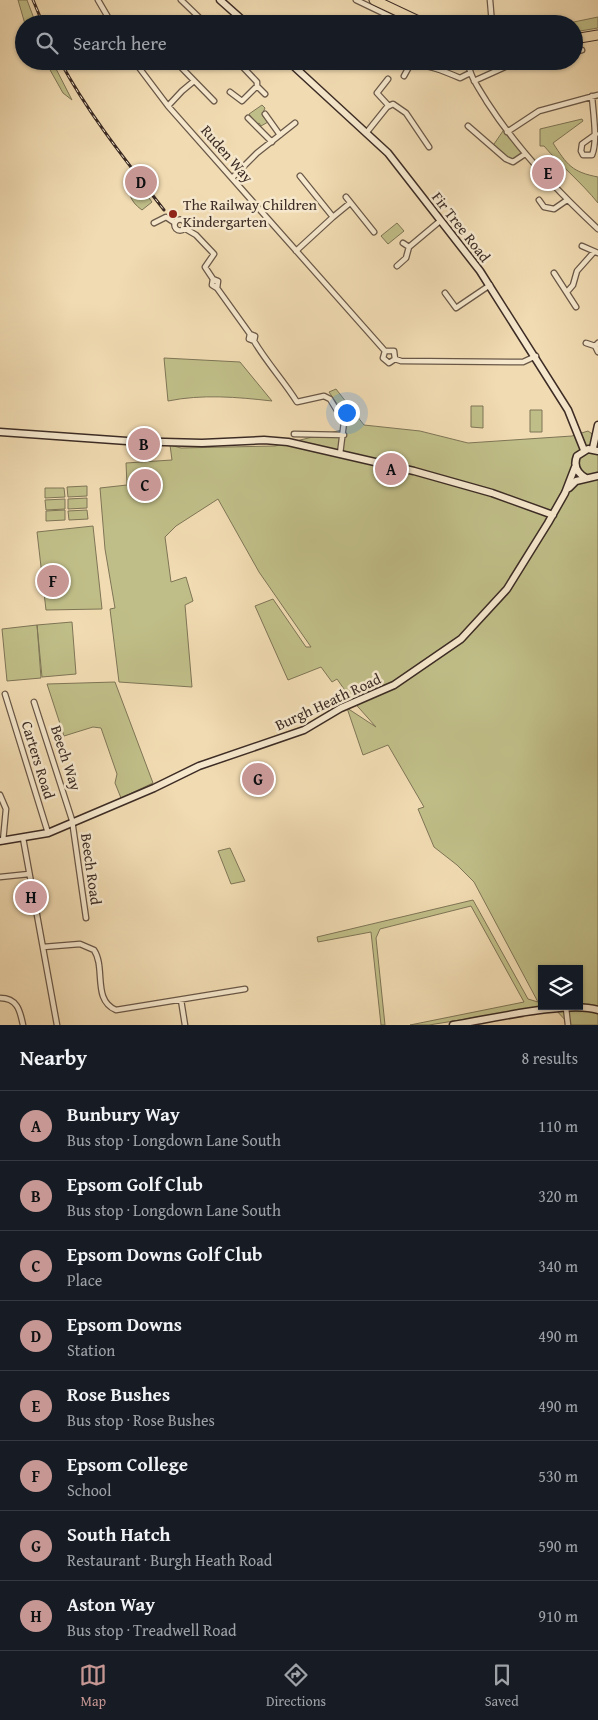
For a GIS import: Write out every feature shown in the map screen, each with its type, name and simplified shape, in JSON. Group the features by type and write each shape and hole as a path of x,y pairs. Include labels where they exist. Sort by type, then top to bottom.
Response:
{"highway":[{"path":"374,0 399,15"},
{"path":"583,38 598,35"}],"main road":[{"path":"220,0 237,15"},
{"name":"Fir Tree Road","path":"298,70 367,132 392,158 490,285 568,410 577,437 584,450"},
{"path":"577,456 584,450 595,450 598,425"},
{"path":"0,432 155,442 264,440 288,442 414,471 492,493 552,515"},
{"name":"Fir Tree Road","path":"575,466 577,437"},
{"path":"575,466 578,473 586,478 598,477"},
{"name":"Burgh Heath Road","path":"565,493 575,466"},
{"name":"Burgh Heath Road","path":"2,841 48,833 199,766 304,730 340,708 394,685 461,639 494,606 517,577 572,483 586,478"},
{"path":"583,1008 598,1010"},
{"path":"453,1025 553,1010"}],"street":[{"path":"98,0 107,15"},
{"path":"181,0 197,15"},
{"path":"356,0 393,15"},
{"path":"490,0 491,15"},
{"name":"Ruden Way","path":"141,70 168,106 385,351 394,351 395,359 391,362 386,362 383,356 385,351"},
{"path":"183,70 214,101"},
{"path":"247,70 257,82 257,86 265,94"},
{"path":"404,76 407,70"},
{"path":"441,70 460,78 470,73"},
{"path":"470,70 474,81 507,132 567,200 598,229"},
{"path":"474,81 498,70"},
{"path":"388,79 377,94 388,105 397,105 403,109 428,147"},
{"path":"168,106 182,91 194,82"},
{"path":"230,92 242,102 257,86"},
{"path":"507,132 539,112 598,95"},
{"path":"592,96 596,134 594,152 592,155 583,154 581,151 582,144 596,134"},
{"path":"367,132 388,105"},
{"path":"265,114 280,135"},
{"path":"248,118 272,142"},
{"path":"232,178 257,153 294,124"},
{"path":"468,126 506,159 513,162 525,154"},
{"path":"300,176 333,217"},
{"path":"346,197 374,232"},
{"path":"539,200 544,207 554,210 567,200"},
{"path":"296,250 350,203"},
{"path":"154,223 166,217 175,224 178,230 184,228 196,235 214,254 205,267 212,279 212,285 218,288 250,334 249,339 254,341 274,370 289,387 297,402 324,396 330,399 344,422 344,435 340,454"},
{"path":"175,224 178,220 182,219 185,222 184,228"},
{"path":"397,266 406,258 409,247 440,221"},
{"path":"403,243 409,247"},
{"path":"567,292 575,282 577,271 595,253 582,246"},
{"path":"554,274 576,307"},
{"path":"445,293 456,308 490,285"},
{"path":"586,343 596,345 598,352"},
{"path":"395,359 401,361 523,362 536,356"},
{"path":"294,434 344,435"},
{"name":"Carters Road","path":"5,694 48,833"},
{"name":"Beech Way","path":"34,702 72,823"},
{"path":"0,795 6,809 2,841"},
{"name":"Beech Road","path":"72,823 86,918"},
{"path":"23,838 57,1025"},
{"path":"0,877 29,874"},
{"path":"43,947 80,944 94,950 98,958 103,998 111,1008 121,1010 245,989"},
{"path":"0,998 11,1000 18,1006 23,1025"},
{"path":"180,1000 185,1025"},
{"path":"566,1010 568,1025"}],"shaded area":[{"path":"18,0 27,0 33,15 22,15"},
{"path":"598,17 598,28 583,30 583,20"},
{"path":"50,70 57,70 72,100 63,93"},
{"path":"262,105 265,108 262,115 268,122 261,126 259,123 256,125 249,114"},
{"path":"582,119 583,121 553,143 562,157 576,170 598,177 598,203 544,146 540,146 540,129"},
{"path":"505,128 525,154 513,162 492,147"},
{"path":"131,174 152,202 142,210 134,203 129,191 126,175"},
{"path":"397,223 404,231 388,244 381,236"},
{"path":"164,358 240,362 272,401 233,397 207,397 168,401"},
{"path":"336,389 364,425 420,431 468,443 572,436 588,431 598,438 598,1025 570,1025 556,1010 583,1010 583,965 538,965 538,1002 474,882 457,865 434,847 418,809 424,807 388,745 363,755 347,708 376,727 351,699 337,679 332,682 321,667 288,680 255,606 273,599 306,647 311,647 259,572 218,499 176,526 165,537 171,582 186,577 193,601 185,605 192,687 119,682 110,609 115,608 105,549 100,488 127,485 126,463 172,460 170,445 181,448 275,446 346,429 348,420 329,392"},
{"path":"471,406 483,406 483,428 471,427"},
{"path":"530,410 542,410 542,432 530,432"},
{"path":"87,486 87,496 68,497 67,487"},
{"path":"45,488 64,488 65,497 45,498"},
{"path":"87,498 87,508 68,509 68,499"},
{"path":"65,499 65,509 46,510 45,500"},
{"path":"65,510 65,520 46,521 46,511"},
{"path":"87,510 88,519 69,520 68,511"},
{"path":"93,526 102,609 46,610 37,532"},
{"path":"72,622 76,674 42,677 37,625"},
{"path":"37,625 41,678 7,681 2,629"},
{"path":"115,682 153,783 121,798 115,783 117,774 101,728 93,727 64,736 47,684"},
{"path":"230,848 245,881 231,884 218,851"},
{"path":"473,900 528,999 538,1002 538,1007 429,1025 410,1025 524,1002 471,906 380,929 376,938 385,1025 381,1025 371,932 318,942 317,937"}],"railway":[{"path":"33,0 39,15"},
{"path":"65,70 83,100 122,156 164,210"}],"place":[{"name":"Rose Bushes","path":"548,173"},
{"name":"Epsom Downs","path":"141,182"},
{"name":"The Railway Children Kindergarten","path":"173,214"},
{"name":"Epsom Golf Club","path":"144,444"},
{"name":"Bunbury Way","path":"391,469"},
{"name":"Epsom Downs Golf Club","path":"145,485"},
{"name":"Epsom College","path":"53,581"},
{"name":"South Hatch","path":"258,779"},
{"name":"Aston Way","path":"31,897"}]}
